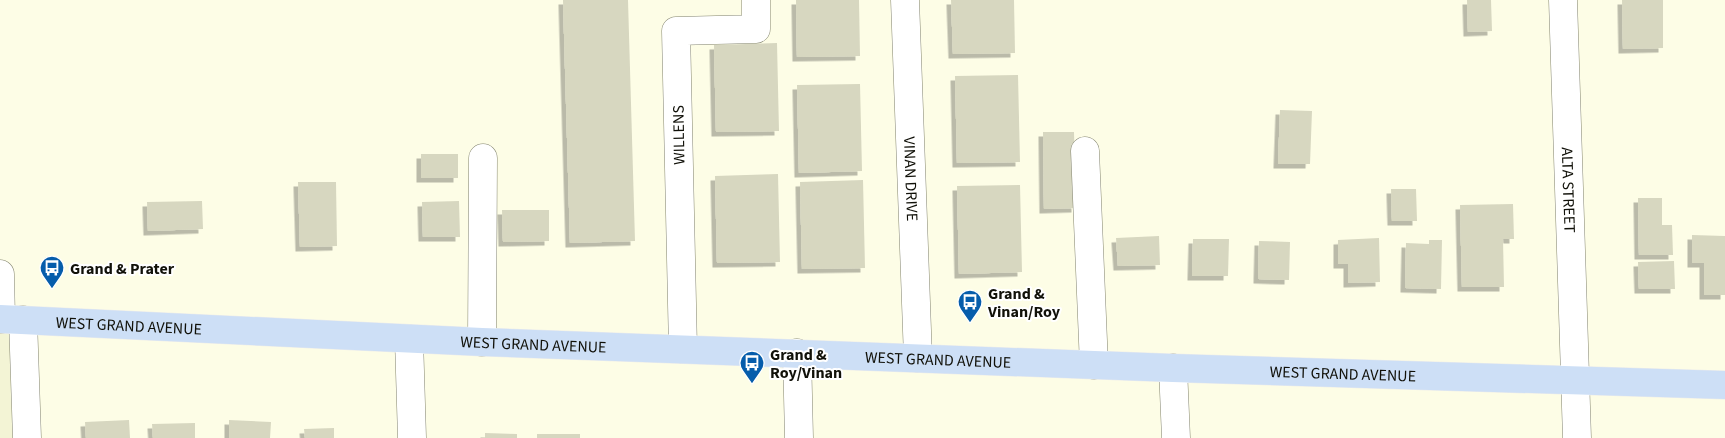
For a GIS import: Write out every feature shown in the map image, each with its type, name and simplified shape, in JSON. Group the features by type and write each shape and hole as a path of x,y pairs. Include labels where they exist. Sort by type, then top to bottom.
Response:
{"main road":[{"name":"WEST GRAND AVENUE","path":"8,320 482,342 1173,368 1725,385"}],"street":[{"name":"WILLENS","path":"683,349 676,31 756,29 756,0"},
{"name":"VINAN DRIVE","path":"904,0 918,358"},
{"name":"ALTA STREET","path":"1563,0 1576,380 1576,438"},
{"path":"1085,151 1094,365"},
{"path":"482,342 483,158"},
{"path":"0,274 27,438"},
{"path":"409,339 412,438"},
{"path":"797,353 799,438"},
{"path":"1173,368 1176,438"}],"shaded area":[{"path":"0,319 23,320 27,438 0,438"}],"building":[{"path":"563,0 628,0 635,241 570,243"},
{"path":"796,0 859,0 860,56 797,57"},
{"path":"951,0 1014,0 1015,53 953,54"},
{"path":"1467,0 1491,0 1492,31 1468,32"},
{"path":"1622,0 1663,0 1663,48 1623,49"},
{"path":"777,43 779,131 716,132 714,45"},
{"path":"1018,75 1020,162 957,163 955,76"},
{"path":"860,84 862,171 799,173 797,85"},
{"path":"1280,110 1312,111 1310,164 1278,164"},
{"path":"1043,132 1074,132 1076,208 1044,209"},
{"path":"421,154 458,154 458,178 421,178"},
{"path":"778,174 780,262 717,263 715,176"},
{"path":"863,180 865,268 802,269 800,182"},
{"path":"298,182 336,182 337,246 300,247"},
{"path":"1020,185 1022,272 959,274 957,186"},
{"path":"1391,189 1416,189 1417,221 1392,221"},
{"path":"1638,198 1662,198 1662,225 1672,225 1673,255 1639,255"},
{"path":"202,201 203,229 148,231 147,202"},
{"path":"459,201 460,237 423,237 422,202"},
{"path":"1513,204 1514,239 1503,239 1504,287 1462,287 1460,205"},
{"path":"502,210 549,210 549,241 503,242"},
{"path":"1692,235 1725,236 1725,295 1704,295 1704,263 1692,263"},
{"path":"1159,236 1160,265 1118,266 1116,238"},
{"path":"1379,238 1380,282 1348,283 1348,264 1338,264 1338,240"},
{"path":"1193,239 1229,239 1228,276 1192,276"},
{"path":"1429,240 1442,240 1441,289 1405,288 1406,243 1429,244"},
{"path":"1259,241 1290,242 1289,280 1258,279"},
{"path":"1674,261 1675,289 1639,289 1638,262"},
{"path":"129,420 130,438 86,438 85,422"},
{"path":"229,420 271,422 270,438 229,438"},
{"path":"195,423 195,438 153,438 152,424"},
{"path":"334,428 334,438 305,438 304,429"},
{"path":"485,433 517,434 517,438 485,438"},
{"path":"537,434 580,434 580,438 537,438"}],"place":[{"name":"Grand & Prater","path":"52,289"},
{"name":"Grand & Vinan/Roy","path":"970,323"},
{"name":"Grand & Roy/Vinan","path":"752,384"}]}
